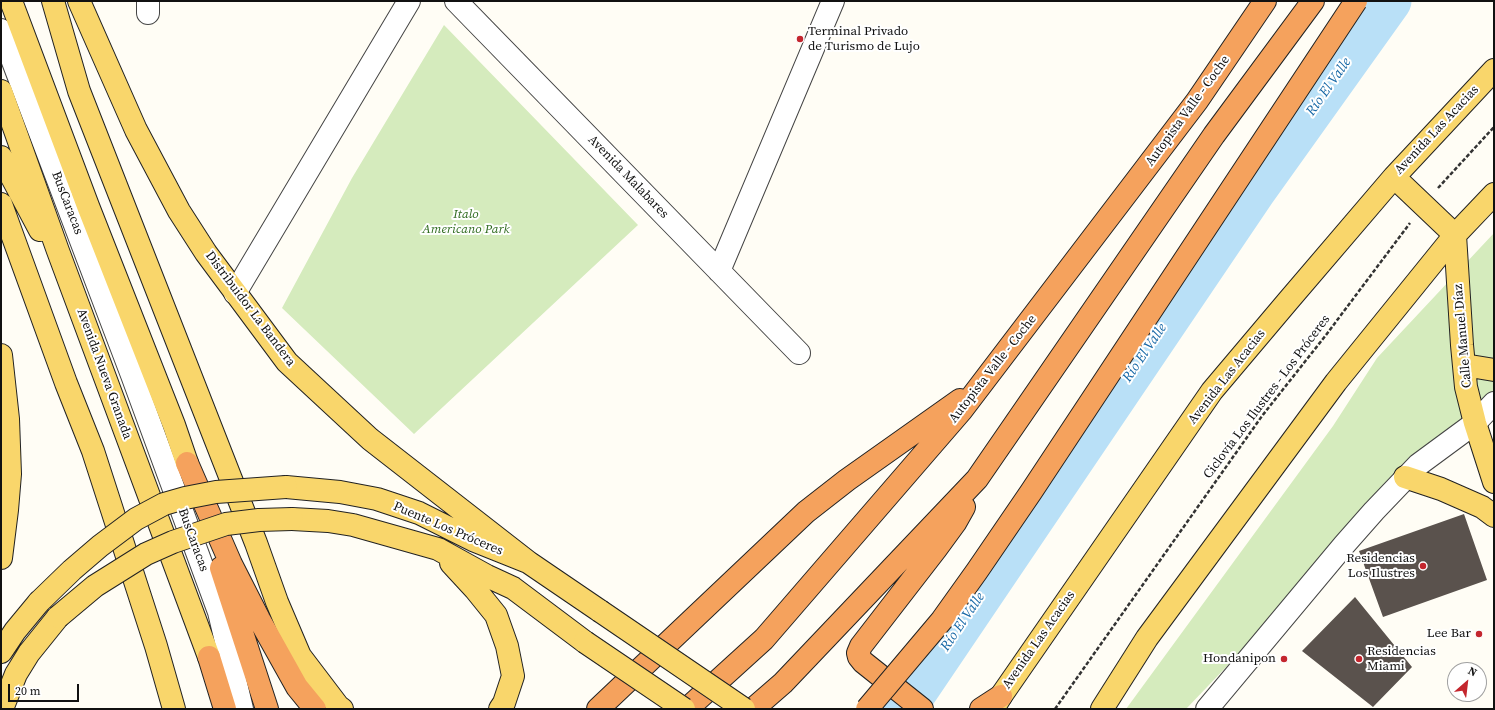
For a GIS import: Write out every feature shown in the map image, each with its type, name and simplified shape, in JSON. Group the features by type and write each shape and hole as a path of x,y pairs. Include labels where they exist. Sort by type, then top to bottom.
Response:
{"highway":[{"name":"Autopista Valle - Coche","path":"686,709 764,639 961,412 1197,101 1265,1"},
{"path":"922,709 863,662 858,653 861,646 955,523 977,479 1214,135 1313,1"},
{"path":"867,709 942,620 977,571 1036,485 1356,1"},
{"path":"598,709 806,512 846,480 982,384"},
{"path":"187,463 267,709"},
{"path":"187,463 231,564 259,619 296,687 315,709"},
{"path":"753,709 784,683 977,479"},
{"path":"209,657 212,709"},
{"path":"209,657 225,709"},
{"path":"981,709 997,702"}],"main road":[{"path":"11,1 88,206 174,425 187,463"},
{"path":"53,1 78,91 256,543 277,602 300,656 338,706 342,709"},
{"name":"Distribuidor La Bandera","path":"79,1 136,130 179,211 206,253 287,362 370,439 528,562"},
{"name":"Avenida Las Acacias","path":"997,702 1212,392 1394,177 1494,70"},
{"name":"Avenida Nueva Granada","path":"1,91 58,251 209,657"},
{"path":"1,158 37,227 58,251"},
{"path":"1394,177 1454,235"},
{"path":"1102,709 1147,638 1336,382 1454,235 1494,194"},
{"path":"1,204 66,383 93,451 156,646 174,709"},
{"name":"Calle Manuel Díaz","path":"1454,235 1466,387 1485,426 1494,481"},
{"path":"1,356 8,419 10,474 1,558"},
{"path":"1464,365 1494,370"},
{"path":"1405,477 1441,489 1482,507 1494,516"},
{"name":"Puente Los Próceres","path":"1,652 15,631 39,602 72,570 100,546 136,519 164,504 185,498 216,492 286,487 340,492 377,499 419,513 473,540 528,562 744,709"},
{"name":"Puente Los Próceres","path":"4,706 16,674 30,652 58,618 95,586 146,554 173,542 226,524 259,520 292,519 328,520 353,525 438,549 487,576 513,588 585,642 686,709"},
{"path":"438,549 475,589 496,615 507,646 513,676 504,703 500,709"}],"street":[{"path":"235,293 409,1"},
{"name":"Avenida Malabares","path":"456,1 799,353"},
{"path":"719,271 834,1"},
{"name":"BusCaracas","path":"1,30 132,375 219,612 242,709"},
{"name":"BusCaracas","path":"132,375 187,463"},
{"path":"1207,709 1344,545 1405,477 1434,453 1485,426 1494,403"}],"path":[{"name":"Ciclovía Los Ilustres - Los Próceres","path":"1055,709 1262,416 1326,335 1424,205 1494,126"}],"green space":[{"name":"Italo Americano Park","path":"444,25 638,225 414,434 282,308 352,178"},
{"path":"1494,233 1494,398 1317,572 1186,709 1126,709 1333,426 1377,358"}],"building":[{"name":"Residencias Los Ilustres","path":"1464,514 1487,580 1383,617 1359,551"},
{"name":"Residencias Miami","path":"1355,597 1412,667 1373,707 1302,651"}],"waterway":[{"name":"Río El Valle","path":"904,709 1255,190 1390,1"}],"place":[{"name":"Terminal Privado de Turismo de Lujo","path":"800,39"},
{"name":"Residencias Los Ilustres","path":"1423,566"},
{"name":"Lee Bar","path":"1479,634"},
{"name":"Hondanipon","path":"1284,659"},
{"name":"Residencias Miami","path":"1359,659"}]}
